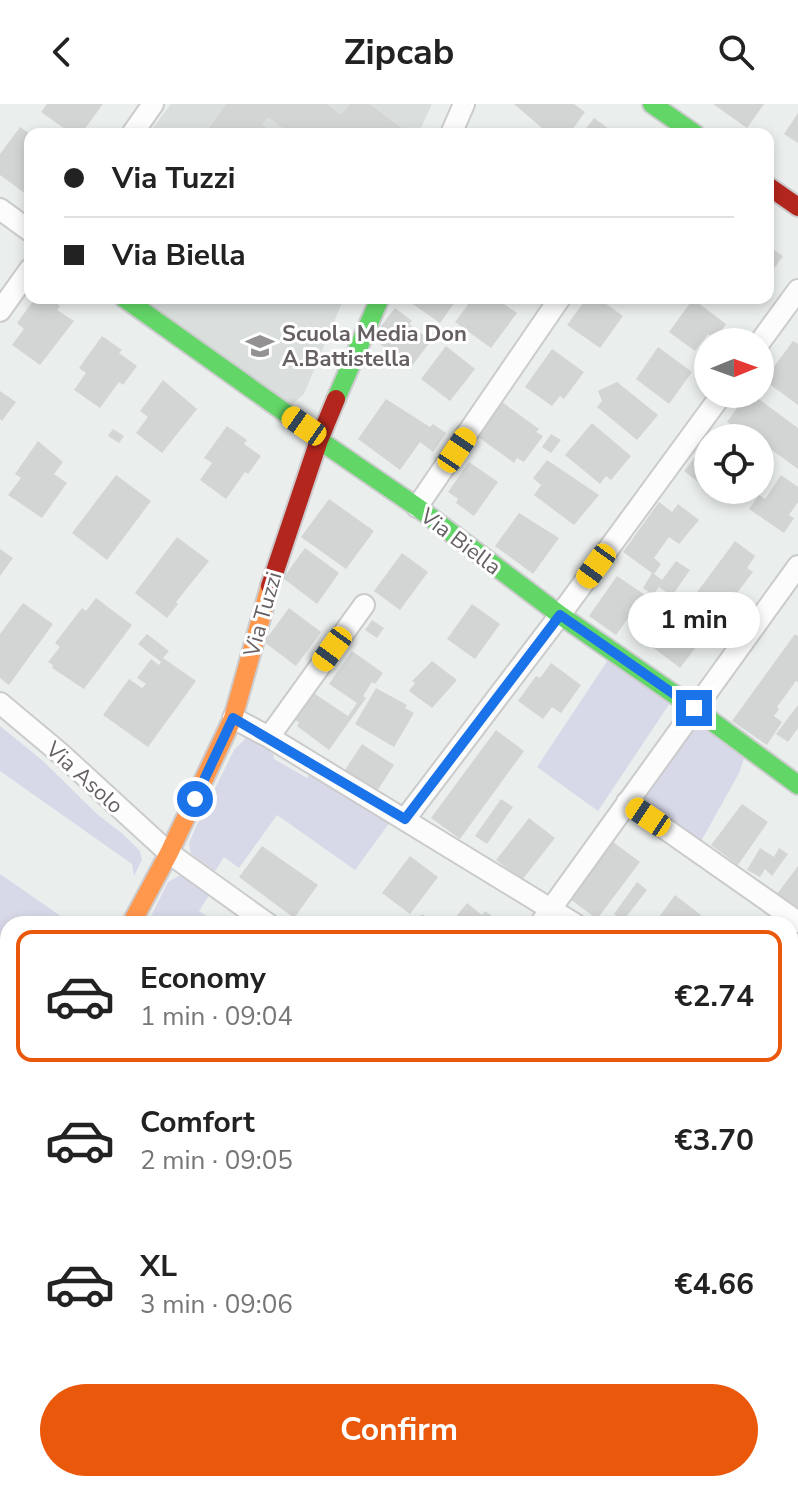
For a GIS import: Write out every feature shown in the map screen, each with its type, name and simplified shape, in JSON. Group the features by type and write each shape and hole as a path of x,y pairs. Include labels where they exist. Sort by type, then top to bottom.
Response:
{"street":[{"path":"136,128 153,104"},
{"path":"454,128 464,104"},
{"path":"652,104 686,128"},
{"path":"774,190 798,207"},
{"path":"0,209 24,227"},
{"path":"0,311 24,277"},
{"path":"770,328 798,290"},
{"name":"Via Biella","path":"132,304 798,785"},
{"name":"Via Tuzzi","path":"135,916 233,718 274,571 319,440 377,304"},
{"path":"417,507 556,304"},
{"path":"405,819 712,408"},
{"path":"546,916 798,566"},
{"path":"269,737 364,605"},
{"name":"Via Asolo","path":"0,703 169,853 257,916"},
{"path":"233,718 405,819 544,916"},
{"path":"627,802 789,916"}],"shaded area":[{"path":"171,104 432,104 421,128 153,128"},
{"name":"Scuola Media Don A.Battistella","path":"140,304 342,304 304,394 291,405"},
{"path":"610,657 674,697 598,811 537,767"},
{"path":"687,704 747,750 739,773 699,845 624,790"},
{"path":"0,726 43,761 140,851 142,860 134,876 132,864 0,771"},
{"path":"248,736 272,747 274,759 307,778 312,771 390,822 355,870 277,815 239,868 224,857 215,871 191,854 189,843 195,829 234,750"},
{"path":"0,874 60,916 0,916"},
{"path":"181,875 210,894 199,911 206,916 151,916 168,882"}],"building":[{"path":"47,104 103,104 85,128 64,128 41,112"},
{"path":"226,104 327,104 341,115 350,104 369,104 402,128 283,128 268,117 262,125 266,128 209,128"},
{"path":"514,104 574,104 585,112 573,128 542,128"},
{"path":"713,104 764,104 747,128"},
{"path":"798,113 798,143 784,134"},
{"path":"594,118 608,128 586,128"},
{"path":"20,127 24,130 24,193 0,175 0,154"},
{"path":"774,250 783,256 774,269"},
{"path":"31,304 57,304 60,306 57,310 74,321 40,365 12,345 24,329 17,323"},
{"path":"413,304 454,304 440,323"},
{"path":"468,304 504,304 517,313 491,348 455,322"},
{"path":"583,304 606,304 623,316 600,348 567,325"},
{"path":"689,304 700,304 726,324 723,328 694,328 694,350 669,332"},
{"path":"395,308 431,341 411,367 372,338"},
{"path":"102,336 137,366 123,385 119,382 100,408 74,390 86,373 79,368"},
{"path":"793,341 798,344 798,405 774,387 774,367"},
{"path":"446,346 475,369 450,401 421,379"},
{"path":"658,347 692,372 669,404 636,379"},
{"path":"552,349 584,372 564,399 560,396 552,406 525,387"},
{"path":"163,380 197,409 162,453 136,433 148,417 140,411"},
{"path":"617,382 658,415 637,440 597,407 602,401 598,391"},
{"path":"0,391 16,402 2,421 0,419"},
{"path":"386,399 430,427 433,424 446,433 433,452 420,442 400,470 358,439"},
{"path":"502,402 539,429 536,432 543,436 524,462 517,458 514,463 477,436"},
{"path":"737,408 771,408 798,428 798,469 774,452 774,424 727,422"},
{"path":"592,423 631,456 611,480 606,476 600,484 565,455"},
{"path":"227,426 247,440 244,444 261,456 226,499 200,480 212,463 204,458"},
{"path":"113,429 124,436 119,443 108,436"},
{"path":"551,434 561,440 551,453 542,447"},
{"path":"38,441 63,462 54,474 67,483 42,518 8,495 21,478 15,474"},
{"path":"694,458 694,479 684,471"},
{"path":"547,460 599,495 574,525 534,495 541,485 533,478"},
{"path":"469,462 498,482 474,516 456,503 458,499 448,492"},
{"path":"116,475 151,501 107,560 72,533"},
{"path":"781,475 798,487 798,502 789,515 794,518 784,533 749,509 753,504 774,504 774,486"},
{"path":"329,499 374,531 346,569 301,537"},
{"path":"659,502 672,512 678,504 699,520 679,544 669,537 654,558 661,564 654,574 662,580 676,561 690,570 672,596 659,587 653,595 643,588 652,573 623,552"},
{"path":"519,513 559,538 533,574 495,546"},
{"path":"177,537 209,561 167,618 135,593"},
{"path":"735,541 755,556 747,568 753,572 680,668 651,646 662,631 666,634"},
{"path":"305,548 339,573 317,604 283,578"},
{"path":"0,549 13,558 0,576"},
{"path":"402,553 428,572 400,610 374,591"},
{"path":"617,576 645,595 616,635 589,616"},
{"path":"96,598 132,625 84,689 52,668 53,665 48,662 60,647 55,643 82,608 86,611"},
{"path":"23,603 53,624 9,685 0,678 0,634"},
{"path":"472,604 500,624 475,659 447,639"},
{"path":"289,608 321,632 296,666 264,642"},
{"path":"372,620 384,628 377,638 365,630"},
{"path":"147,634 169,651 163,658 196,681 148,747 103,715 129,679 142,688 146,684 137,678 151,659 159,665 161,662 138,644"},
{"path":"795,634 798,636 798,682 777,707 779,709 774,716 782,722 767,745 732,721"},
{"path":"352,651 383,673 375,684 372,682 363,696 366,698 329,750 297,726 299,722 290,718 309,690 348,716 357,703 329,684"},
{"path":"432,661 457,680 432,708 409,691 415,683 412,681"},
{"path":"551,663 581,685 561,713 552,707 543,719 518,701 536,676 540,678"},
{"path":"376,688 407,705 405,708 414,713 394,747 355,724"},
{"path":"798,705 798,728 788,742 776,734"},
{"path":"496,730 524,751 460,839 431,818"},
{"path":"362,744 394,765 377,791 345,770"},
{"path":"501,799 513,807 487,844 475,836"},
{"path":"742,804 768,822 738,865 711,845"},
{"path":"529,818 555,838 522,880 496,860"},
{"path":"613,842 640,862 599,916 593,916 570,899"},
{"path":"262,846 318,885 295,916 291,916 239,877"},
{"path":"760,848 774,857 779,848 788,854 772,876 765,869 760,877 747,870"},
{"path":"410,856 438,877 410,914 382,893"},
{"path":"798,866 798,909 777,894"},
{"path":"637,882 647,890 627,916 614,914"},
{"path":"675,895 701,915 700,916 660,916"},
{"path":"467,903 482,915 485,911 492,916 456,916"}],"traffic: fast":[{"path":"652,104 686,128"},
{"path":"132,304 798,785"},
{"path":"336,399 377,304"}],"traffic: slow":[{"path":"135,916 233,718 270,586"}],"traffic: jam":[{"path":"774,190 798,207"},
{"path":"270,586 336,399"}],"place":[{"name":"Scuola Media Don A.Battistella","path":"260,346"}],"route":[{"path":"195,799 233,718 405,819 560,615 694,708"}]}
